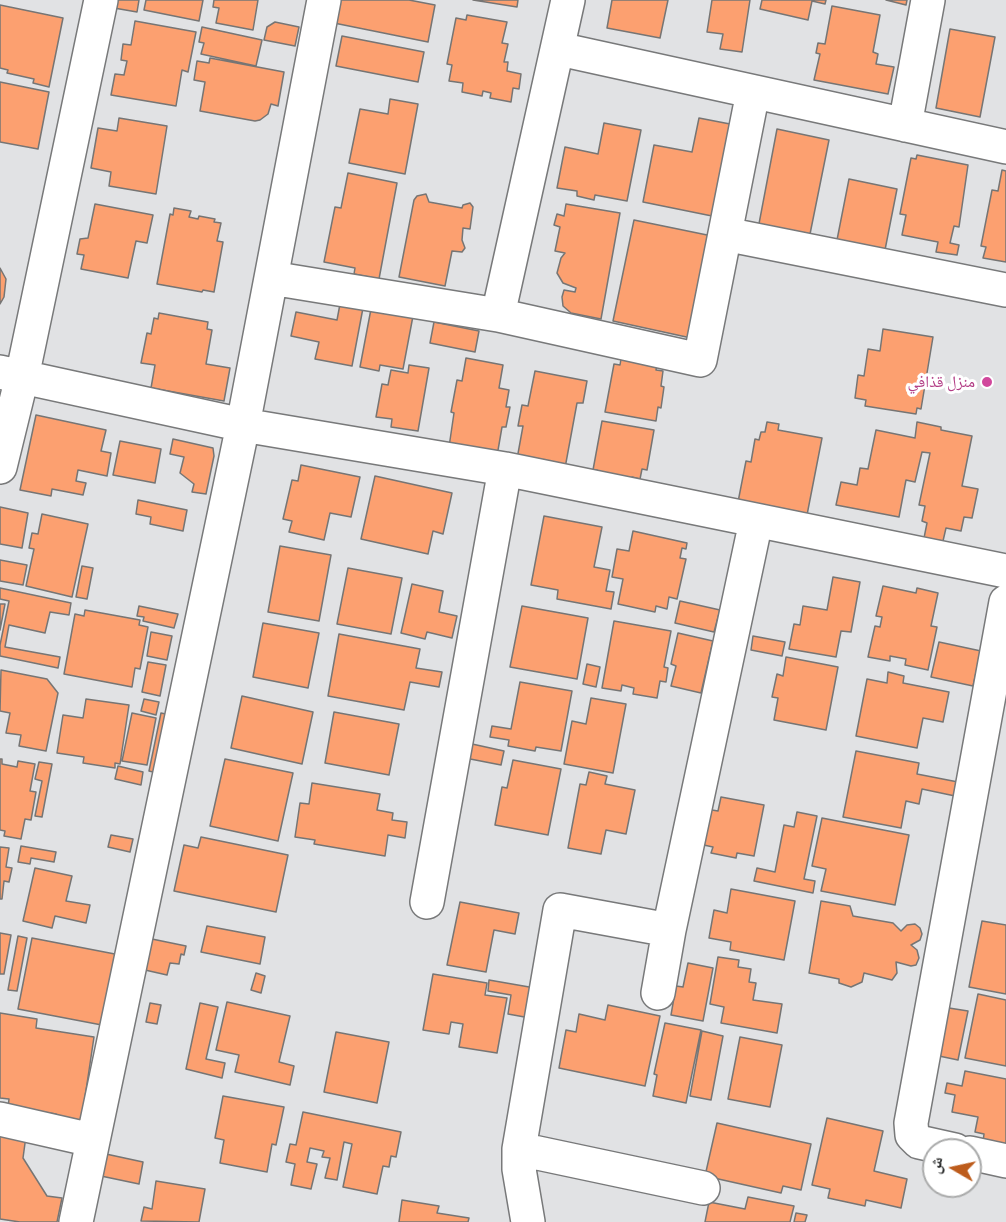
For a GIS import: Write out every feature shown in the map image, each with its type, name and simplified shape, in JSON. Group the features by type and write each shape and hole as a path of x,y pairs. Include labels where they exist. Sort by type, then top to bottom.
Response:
{"street":[{"path":"0,467 11,374 101,0"},
{"path":"76,1222 243,425 324,0"},
{"path":"498,315 559,49 568,0"},
{"path":"905,125 928,0"},
{"path":"559,49 1006,147"},
{"path":"271,278 498,315 700,360 753,92"},
{"path":"725,234 1006,290"},
{"path":"11,374 243,425 505,469 637,494 756,521 1006,571"},
{"path":"427,902 505,469"},
{"path":"658,993 669,930 756,521"},
{"path":"922,1142 912,1135 911,1123 1006,602"},
{"path":"528,1222 519,1169 519,1149 560,910 669,930"},
{"path":"0,1119 92,1140"},
{"path":"519,1149 703,1188"},
{"path":"982,1156 1006,1161"}],"building":[{"path":"115,0 139,0 137,12 114,8"},
{"path":"146,0 203,0 199,21 144,10"},
{"path":"214,0 258,0 253,30 216,23 219,8 213,7"},
{"path":"333,0 409,0 435,5 428,42 329,22"},
{"path":"473,0 518,0 517,7"},
{"path":"612,0 668,0 660,38 607,28"},
{"path":"712,0 750,0 742,52 720,49 723,34 707,32"},
{"path":"762,0 826,0 825,4 812,1 808,20 760,9"},
{"path":"886,0 907,0 906,5"},
{"path":"0,5 63,18 49,87 33,83 34,79 7,73 8,70 0,68"},
{"path":"832,6 880,15 873,52 878,54 876,64 894,67 888,94 814,80 820,54 816,53 818,43 825,44"},
{"path":"467,15 507,22 502,43 508,44 504,62 508,62 507,71 521,74 519,89 513,88 511,102 490,98 491,93 483,91 482,96 462,92 463,83 449,81 452,65 447,64 456,18 466,20"},
{"path":"135,21 196,32 188,72 182,70 176,106 111,95 115,74 124,75 127,61 121,60 123,44 131,45"},
{"path":"275,22 299,27 295,46 264,40 267,27"},
{"path":"202,27 262,40 256,66 201,54 204,43 199,42"},
{"path":"950,29 995,37 980,117 936,108"},
{"path":"342,36 424,52 418,82 336,66"},
{"path":"210,58 284,72 278,106 271,104 268,114 255,121 200,111 205,82 194,80 197,61 209,63"},
{"path":"0,82 49,92 38,149 0,142"},
{"path":"390,99 418,104 405,174 349,163 360,109 388,114"},
{"path":"119,118 167,126 156,194 109,186 111,172 91,168 98,128 117,131"},
{"path":"699,118 730,124 712,216 643,202 654,145 692,152"},
{"path":"604,123 641,130 627,201 595,195 594,200 577,196 577,191 557,188 565,147 598,154"},
{"path":"777,129 829,140 809,239 758,229"},
{"path":"917,155 968,165 959,227 954,226 950,243 959,245 957,255 936,252 938,242 902,235 906,215 900,214 911,158 916,159"},
{"path":"1002,170 1006,171 1006,262 983,258 986,247 981,246 992,190 998,191"},
{"path":"348,173 397,183 379,279 354,274 355,268 324,262 335,207 341,208"},
{"path":"849,179 897,189 884,255 836,245"},
{"path":"426,194 429,202 462,208 463,205 470,203 473,207 470,229 463,228 462,240 465,248 462,252 452,251 445,286 399,277 414,200 417,196"},
{"path":"95,204 153,215 147,243 136,241 128,278 81,269 84,255 77,254 80,239 88,238"},
{"path":"566,204 620,213 601,319 571,313 563,306 564,290 575,292 576,288 563,283 557,273 561,258 565,253 555,251 560,227 554,225 557,214 564,216"},
{"path":"174,208 191,211 189,217 215,219 214,222 221,223 217,241 223,242 214,292 157,284 170,214 173,215"},
{"path":"634,220 712,236 691,338 613,321"},
{"path":"0,268 6,279 4,297 0,304"},
{"path":"340,304 363,308 352,366 315,359 319,342 291,336 296,312 337,320"},
{"path":"371,309 413,316 403,369 380,365 379,371 360,367"},
{"path":"159,313 208,322 207,329 212,330 206,364 230,368 224,401 151,388 155,365 141,363 147,333 151,334 154,318 158,319"},
{"path":"434,322 479,331 475,352 430,343"},
{"path":"883,329 933,337 921,409 917,408 916,414 865,406 866,400 855,398 858,375 864,376 868,349 880,351"},
{"path":"466,358 503,365 499,388 509,390 506,407 510,407 506,427 502,427 497,456 449,447 454,413 451,412 457,380 462,381"},
{"path":"621,359 657,365 656,370 663,371 661,386 664,387 661,408 658,407 656,421 605,412 614,364 620,365"},
{"path":"409,365 429,368 418,431 391,427 392,419 376,417 382,384 388,385 391,370 408,373"},
{"path":"535,371 587,381 583,403 577,403 565,468 517,459 523,426 518,426 522,405 528,406"},
{"path":"36,415 106,430 101,451 111,453 107,476 78,470 76,481 86,483 83,495 52,489 51,496 20,490"},
{"path":"602,421 654,430 647,470 642,469 640,479 632,477 631,483 596,477 597,470 593,470"},
{"path":"767,422 779,424 778,430 822,438 807,515 738,502 746,461 751,462 755,439 759,440 761,432 765,432"},
{"path":"917,422 941,427 941,430 972,436 962,486 978,489 972,518 964,517 961,531 946,528 943,541 924,538 927,523 922,521 925,506 919,505 930,453 922,452 915,482 906,480 899,517 836,505 841,482 857,485 860,468 868,469 876,430 915,438"},
{"path":"173,439 213,448 214,456 206,494 192,492 194,484 180,473 184,457 170,454"},
{"path":"120,441 161,449 155,483 113,475"},
{"path":"301,465 360,477 351,517 330,513 324,540 289,532 292,521 283,519 292,480 298,481"},
{"path":"375,476 452,493 443,534 433,531 428,554 361,539"},
{"path":"138,500 187,510 183,531 150,524 151,517 136,514"},
{"path":"0,507 28,513 22,548 0,544"},
{"path":"42,514 88,524 72,597 26,586 34,549 29,548 32,533 38,534"},
{"path":"544,516 602,527 594,567 610,570 606,591 614,592 611,609 557,599 558,590 531,585"},
{"path":"633,531 687,543 686,549 682,548 680,558 686,559 677,599 669,597 667,609 656,606 655,612 618,604 623,579 612,577 617,549 629,551"},
{"path":"280,546 331,555 319,621 268,612"},
{"path":"0,560 27,565 23,585 0,581"},
{"path":"82,566 93,568 87,599 76,597"},
{"path":"348,568 402,578 391,634 337,624"},
{"path":"833,577 860,582 851,632 841,631 836,657 789,649 794,624 800,625 803,606 827,610"},
{"path":"412,584 443,591 439,612 457,616 452,638 427,632 425,639 401,633"},
{"path":"883,586 916,593 917,588 938,593 931,626 937,627 928,670 905,665 906,659 890,656 890,661 868,657 875,626 880,627 882,617 876,616"},
{"path":"0,588 71,603 69,615 50,612 45,633 9,625 5,647 60,657 58,668 0,656 9,601 0,599"},
{"path":"680,601 720,610 714,632 675,623"},
{"path":"0,604 5,604 0,630"},
{"path":"139,606 178,614 174,628 143,621 144,617 137,616"},
{"path":"522,606 588,618 577,679 510,667"},
{"path":"85,610 140,620 139,625 148,627 140,669 135,668 132,687 64,674 75,614 84,616"},
{"path":"614,621 671,631 664,667 668,668 666,682 660,681 657,698 633,694 634,688 622,685 621,691 602,688"},
{"path":"263,623 319,633 308,688 253,677"},
{"path":"151,632 172,636 167,660 147,656"},
{"path":"678,633 713,641 701,693 671,686 676,666 671,664"},
{"path":"339,634 420,649 416,668 442,672 439,687 410,682 404,710 328,696"},
{"path":"753,636 785,642 782,656 751,650"},
{"path":"939,642 981,651 973,686 931,677"},
{"path":"786,657 838,667 826,730 774,720 778,698 772,697 777,674 783,676"},
{"path":"148,662 166,665 160,696 142,692"},
{"path":"587,664 600,667 596,687 583,684"},
{"path":"1,670 47,679 58,693 46,751 19,746 21,735 6,733 10,713 0,711"},
{"path":"888,672 904,676 903,683 949,692 943,722 923,718 917,748 856,736 867,679 887,683"},
{"path":"520,682 572,691 561,751 536,747 535,751 508,746 509,740 490,737 492,726 511,729"},
{"path":"242,696 313,712 302,764 231,748"},
{"path":"591,698 626,704 613,773 564,764 572,721 586,724"},
{"path":"86,699 129,705 120,764 115,763 115,768 83,763 84,757 57,753 63,715 83,718"},
{"path":"144,699 159,702 156,715 141,711"},
{"path":"334,712 399,724 389,775 325,763"},
{"path":"132,713 156,718 147,765 122,761"},
{"path":"161,713 170,715 157,773 149,771"},
{"path":"463,742 504,751 501,765 460,757"},
{"path":"856,751 919,763 917,774 958,782 955,796 922,789 919,804 906,801 901,828 843,817"},
{"path":"0,759 2,759 2,764 17,767 18,761 35,764 30,791 36,792 31,820 25,819 21,839 4,836 5,831 0,830"},
{"path":"225,759 293,773 278,841 210,826"},
{"path":"513,760 561,769 548,835 495,825 502,787 507,788"},
{"path":"39,762 52,764 42,817 35,816 42,781 35,779"},
{"path":"118,766 143,772 141,785 115,779"},
{"path":"589,772 607,776 605,784 635,790 626,834 606,830 601,854 568,848 580,784 586,785"},
{"path":"312,783 380,794 377,810 393,813 392,820 407,822 405,838 388,835 385,856 314,844 315,840 295,837 300,803 309,804"},
{"path":"721,797 764,805 754,856 737,853 736,858 711,853 713,847 699,844 706,809 718,811"},
{"path":"797,812 817,816 804,879 815,881 813,893 754,881 757,868 775,872 784,825 794,827"},
{"path":"822,818 909,835 895,905 821,891 826,869 812,866"},
{"path":"111,835 133,839 130,852 108,847"},
{"path":"201,837 288,855 276,912 174,891 184,845 198,848"},
{"path":"21,846 56,852 54,862 31,858 30,864 18,862"},
{"path":"0,847 9,848 6,867 12,868 9,882 4,881 2,899 0,899"},
{"path":"35,868 72,876 66,901 90,905 86,923 55,916 52,928 23,921"},
{"path":"731,889 795,901 784,960 730,950 731,942 709,938 714,910 727,913"},
{"path":"821,901 850,906 853,916 893,923 901,931 907,925 915,924 920,928 922,934 920,940 911,945 917,950 919,958 916,965 896,962 897,973 892,980 864,973 862,982 851,987 839,983 839,979 809,973"},
{"path":"460,902 519,913 515,934 494,930 486,972 447,965"},
{"path":"982,921 1006,925 1006,994 969,987"},
{"path":"207,926 265,937 260,964 201,952"},
{"path":"0,933 11,935 4,974 0,974"},
{"path":"18,936 27,938 17,991 8,990"},
{"path":"32,938 120,955 107,1026 18,1009"},
{"path":"152,939 186,946 179,964 170,963 167,975 145,970"},
{"path":"718,957 739,960 738,967 751,969 749,982 756,983 753,1000 782,1004 777,1033 721,1023 724,1007 710,1004"},
{"path":"688,963 713,968 703,1021 671,1015 676,986 683,987"},
{"path":"256,973 265,976 261,993 251,990"},
{"path":"433,974 487,983 485,995 507,998 497,1053 459,1047 463,1024 451,1022 449,1034 423,1030"},
{"path":"489,980 535,988 530,1018 508,1014 511,995 488,991"},
{"path":"978,994 1006,1000 1006,1066 965,1058"},
{"path":"227,1002 290,1016 279,1062 294,1066 290,1085 235,1072 239,1055 216,1050"},
{"path":"150,1003 161,1005 157,1024 146,1022"},
{"path":"200,1003 218,1007 206,1059 225,1063 222,1078 186,1069"},
{"path":"608,1005 660,1016 645,1086 559,1068 566,1030 576,1032 579,1014 605,1020"},
{"path":"949,1008 968,1011 958,1060 939,1056"},
{"path":"0,1013 37,1019 36,1028 94,1037 81,1124 55,1121 56,1114 8,1107 9,1099 0,1098"},
{"path":"665,1023 701,1030 686,1103 653,1096 657,1075 654,1074"},
{"path":"702,1031 723,1036 711,1100 690,1096"},
{"path":"336,1032 389,1042 377,1103 324,1092"},
{"path":"740,1037 782,1045 770,1107 728,1099"},
{"path":"965,1071 1006,1079 1006,1154 982,1150 984,1134 975,1132 978,1117 952,1112 955,1095 945,1093 947,1083 962,1086"},
{"path":"223,1096 284,1107 276,1145 272,1144 267,1172 220,1163 224,1140 215,1138"},
{"path":"303,1112 401,1132 396,1157 391,1156 389,1167 383,1166 377,1194 343,1187 352,1144 344,1142 337,1180 325,1178 330,1158 322,1157 324,1151 310,1148 307,1162 317,1164 311,1189 291,1185 295,1164 286,1162 290,1144 296,1145"},
{"path":"827,1118 883,1131 874,1171 907,1179 901,1208 866,1200 865,1206 828,1198 830,1189 812,1185"},
{"path":"717,1123 811,1144 801,1190 783,1186 781,1193 705,1176"},
{"path":"0,1131 26,1136 23,1158 47,1196 62,1198 57,1222 20,1222 0,1219"},
{"path":"106,1154 143,1162 139,1184 101,1176"},
{"path":"156,1181 205,1189 199,1222 141,1221 144,1207 152,1209"},
{"path":"748,1197 794,1206 790,1222 705,1222 709,1202 745,1209"},
{"path":"402,1200 439,1206 437,1213 469,1218 468,1222 399,1222"},
{"path":"796,1213 807,1215 805,1222 794,1222"}],"place":[{"name":"منزل قذافي","path":"987,382"}]}
